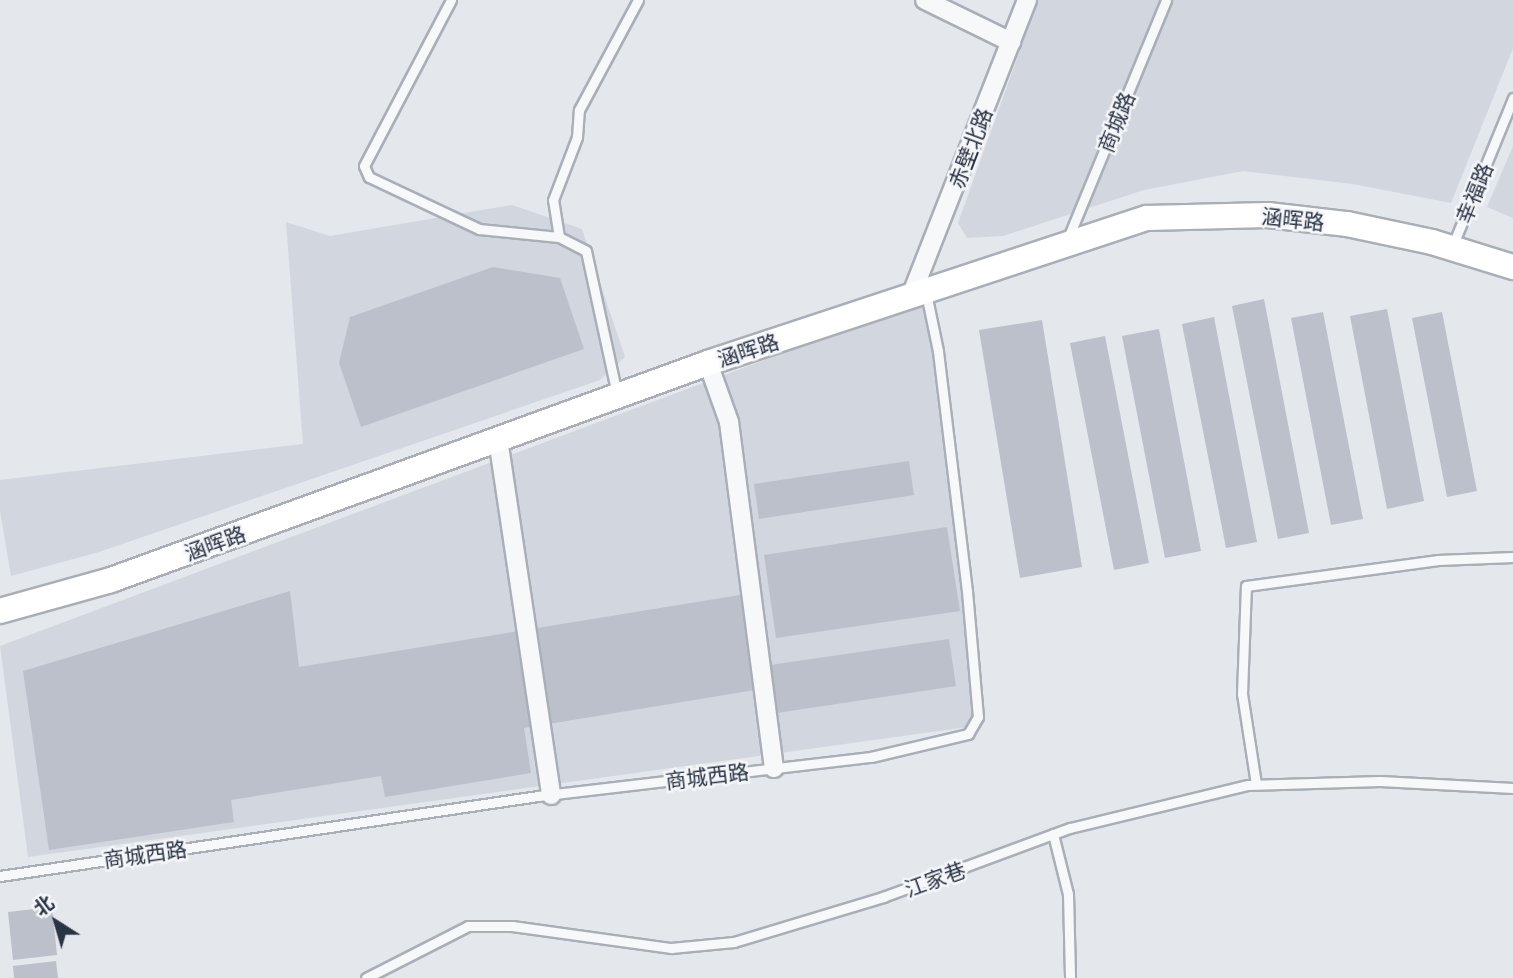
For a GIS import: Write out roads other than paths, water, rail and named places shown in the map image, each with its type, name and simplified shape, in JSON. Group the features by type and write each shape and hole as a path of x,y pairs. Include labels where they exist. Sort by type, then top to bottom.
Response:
{"street":[{"path":"925,0 1011,42"},
{"name":"赤壁北路","path":"918,294 1027,0"},
{"name":"涵晖路","path":"0,611 111,580 708,363 1147,218 1243,215 1347,224 1451,248 1513,267"},
{"path":"708,363 729,422 774,768"},
{"path":"498,439 551,795"}],"lane":[{"path":"451,0 364,166 369,177 480,229 559,237 586,251 617,396"},
{"path":"559,237 553,200 577,137 579,110 638,0"},
{"name":"商城路","path":"1066,243 1166,0"},
{"name":"幸福路","path":"1451,248 1513,98"},
{"name":"商城西路","path":"0,876 551,795 871,757 968,734 978,717 938,351 918,294"},
{"path":"1256,785 1242,694 1246,586 1438,560 1513,557"},
{"name":"江家巷","path":"366,978 468,926 512,926 671,948 734,942 883,897 1054,834 1256,785 1380,781 1513,788"},
{"path":"1054,834 1068,894 1070,978"}]}
